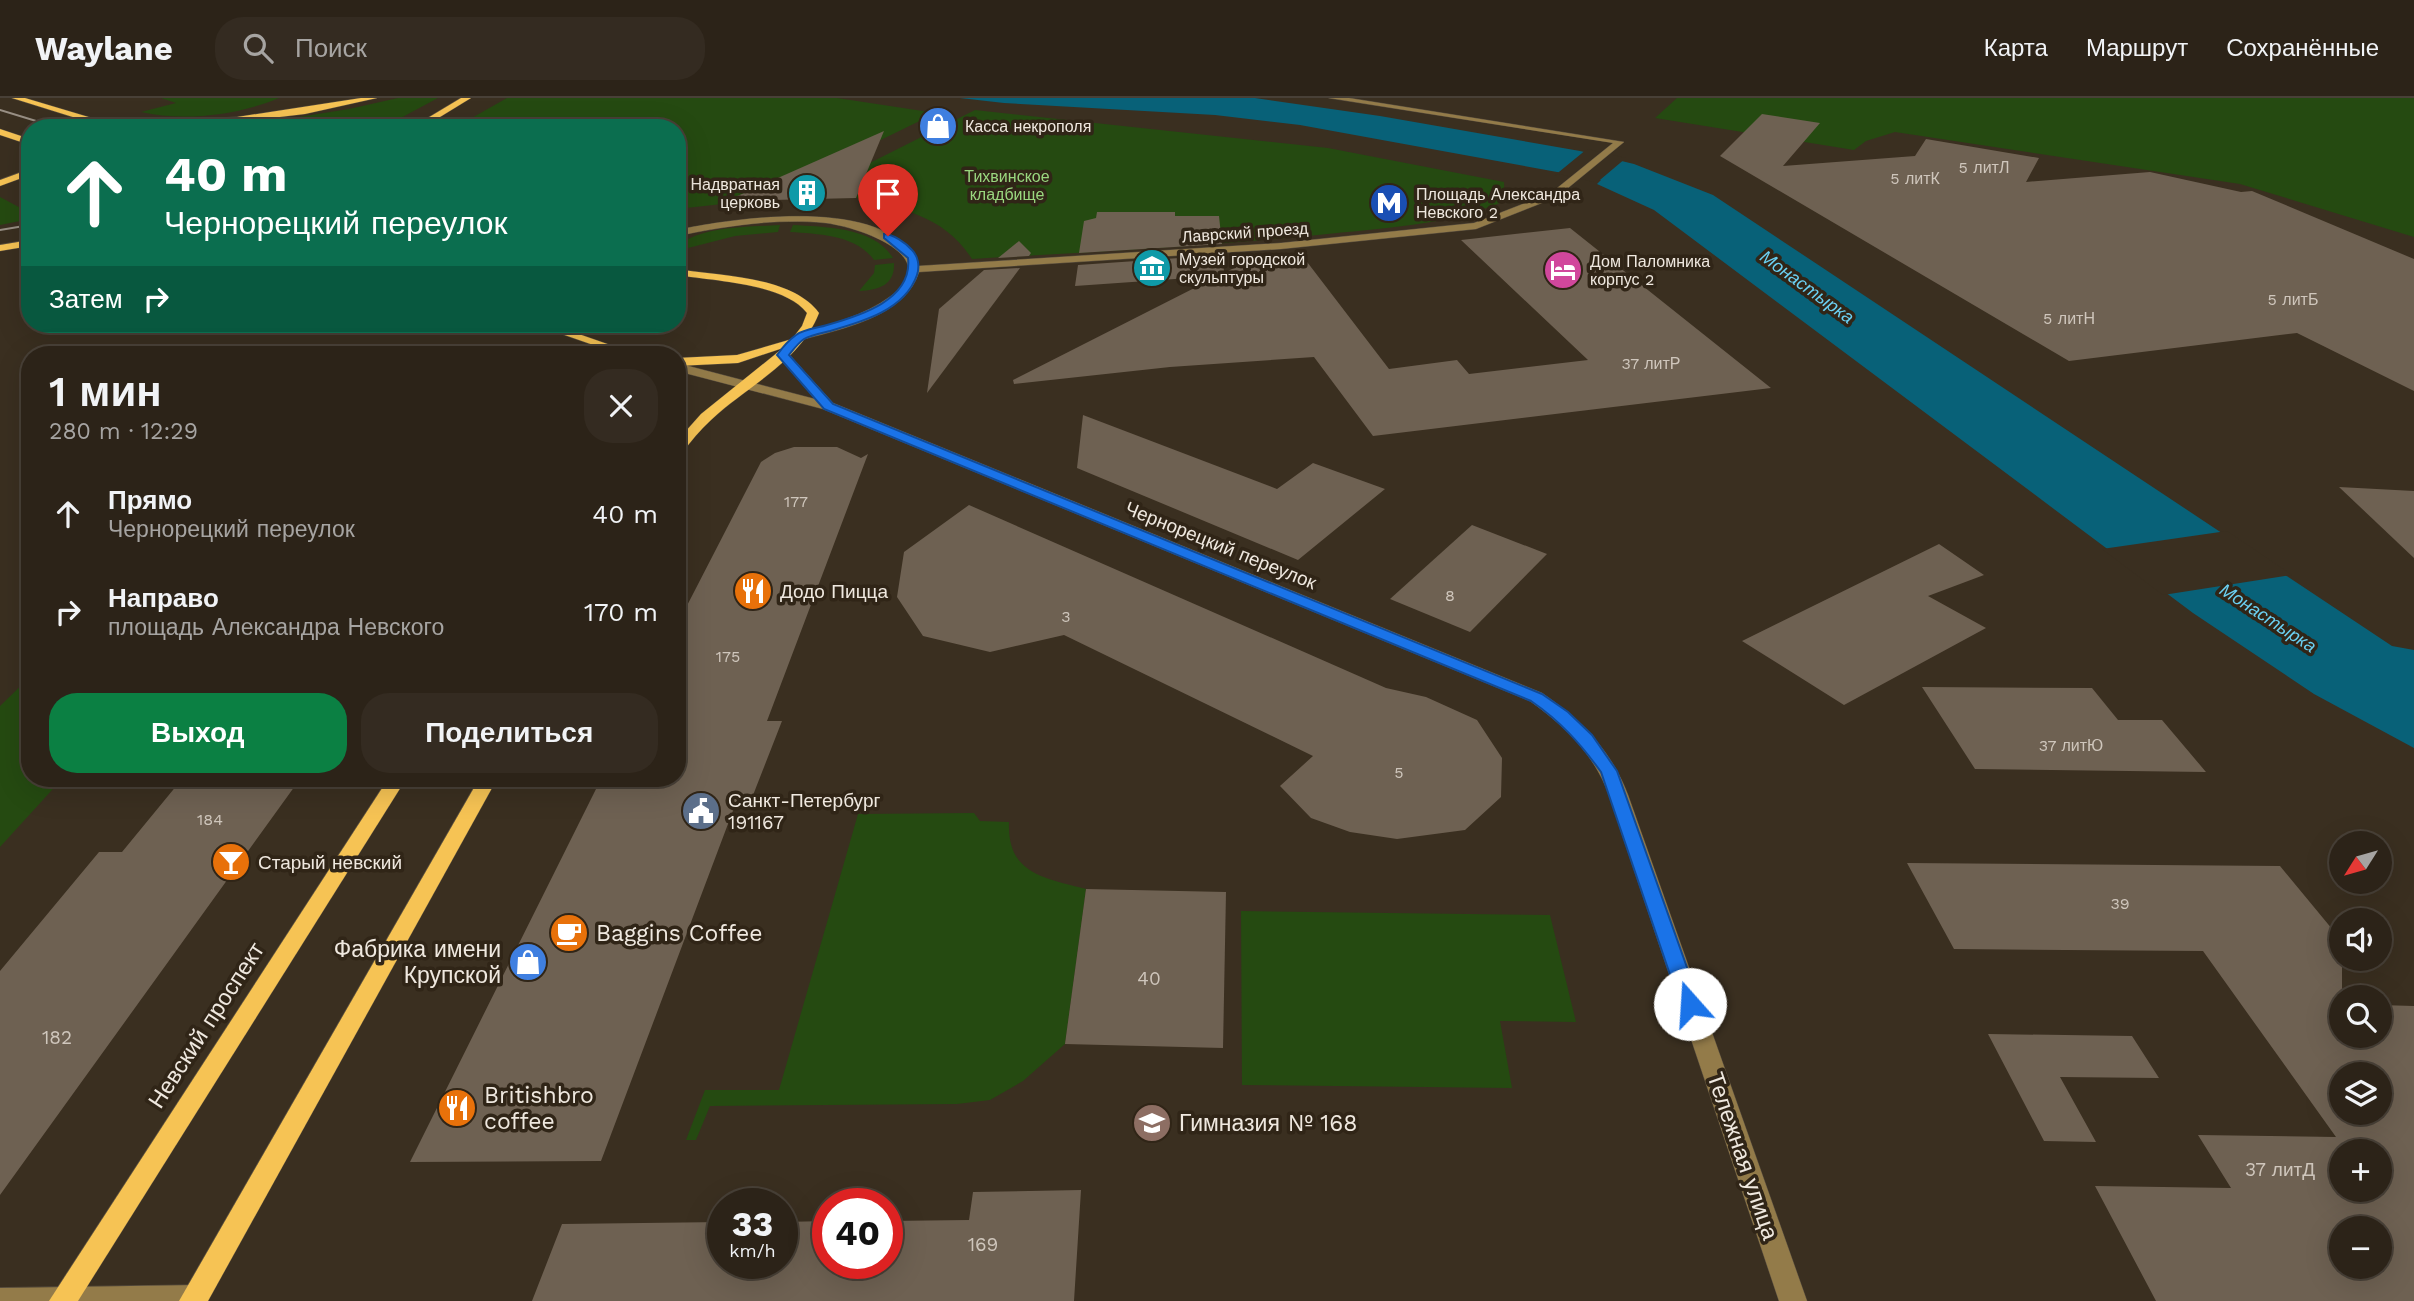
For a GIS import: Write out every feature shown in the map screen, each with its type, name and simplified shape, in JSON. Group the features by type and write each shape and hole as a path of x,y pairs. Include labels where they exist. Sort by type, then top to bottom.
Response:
{"main road":[{"path":"16,98 86,119"},
{"path":"248,119 373,98"},
{"path":"431,119 467,98"},
{"path":"243,119 298,102"},
{"path":"0,132 21,139"},
{"path":"0,183 21,175"},
{"path":"0,248 21,244"},
{"path":"686,274 772,288 797,295 811,306 813,313 812,321 801,336 706,418 686,440"},
{"path":"564,333 605,346"},
{"path":"573,336 583,346"},
{"path":"686,364 737,359 773,349 801,336"},
{"name":"Невский проспект","path":"63,1300 392,787"},
{"path":"194,1299 483,787"}],"street":[{"name":"Лаврский проезд","path":"914,270 1270,247 1456,229 1498,219 1554,195 1618,144 1333,98"},
{"path":"686,232 750,221 789,219 840,222 888,236 908,251 913,258 914,270 909,284 897,297 855,321 801,336"},
{"name":"Чернорецкий переулок","path":"782,355 828,406"},
{"name":"Чернорецкий переулок","path":"686,368 828,406 1536,697 1563,715 1586,739"},
{"name":"Тележная улица","path":"1586,739 1609,771 1633,834 1793,1301"},
{"path":"0,1300 194,1299"}],"green space":[{"path":"161,98 279,98 247,109 211,115 175,116 141,112 176,103"},
{"path":"398,98 438,98 399,119 286,119"},
{"path":"507,98 837,98 936,113 803,178 774,181 759,187 750,201 686,208 686,119 470,119"},
{"path":"1677,98 2414,98 2414,237 2240,184 1895,132 1866,141 1854,150 1655,118"},
{"name":"Тихвинское кладбище","path":"975,110 1328,148 1504,182 1505,201 1460,216 1389,228 1232,242 972,259 949,233 922,216 856,198 862,184 844,176"},
{"path":"0,197 21,208 21,221 0,225"},
{"path":"780,225 778,232 735,236 688,248 686,246 686,240 705,233"},
{"path":"793,225 834,228 862,234 885,248 893,258 874,260 857,245 836,237 790,232"},
{"path":"894,263 892,277 884,285 859,291 874,273 875,265"},
{"path":"21,686 21,787 55,787 0,847 0,706"},
{"path":"974,813 980,821 1009,822 1014,853 1031,871 1086,889 1065,1044 1023,1081 990,1100 957,1104 710,1106 696,1140 686,1140 705,1090 779,1090 858,814"},
{"path":"1241,911 1550,915 1576,1022 1500,1021 1512,1088 1242,1085"}],"water":[{"name":"Монастырка","path":"960,98 1255,98 1380,116 1580,151 1634,164 1713,195 2392,646 2414,650 2414,748 2314,694 2193,613 1654,210 1597,184 1601,180 1300,125 1215,115"}],"pier":[{"path":"1587,149 1626,158 1594,185 1594,182 1559,174 1554,176"},
{"path":"2227,531 2292,575 2163,595 2102,549"}],"building":[{"path":"1762,114 1820,123 1783,166 1915,156 1926,139 2039,158 2026,182 2150,172 2241,192 2252,191 2414,259 2414,391 2297,333 2069,361 1720,156"},
{"path":"884,131 856,198 726,201"},
{"path":"1097,212 1175,212 1175,216 1219,216 1222,244 1079,253 1084,221 1096,218"},
{"path":"1570,228 1771,388 1373,436 1314,357 1170,367 1014,384 1013,380 1218,276 1075,286 1078,265 1223,255 1224,273 1256,257 1301,254 1389,369 1457,360 1469,374 1588,360 1461,240"},
{"path":"1019,241 1031,253 1029,256 998,258"},
{"path":"1020,268 927,393 939,309 984,270"},
{"path":"1083,415 1277,489 1313,463 1385,489 1298,560 1077,468"},
{"path":"794,447 837,447 861,458 868,454 767,721 782,721 748,808 734,808 601,1161 410,1162 597,787 686,787 686,608 761,462 775,453"},
{"path":"2339,487 2414,491 2414,558"},
{"path":"969,505 1386,688 1426,697 1477,720 1502,758 1501,797 1465,830 1397,839 1350,832 1311,818 1280,786 1313,756 1064,635 990,652 923,636 897,597 904,552"},
{"path":"1472,525 1547,554 1470,632 1390,599"},
{"path":"1939,544 1984,575 1928,596 1986,628 1844,705 1742,641"},
{"path":"1922,687 2092,688 2118,720 2162,720 2206,772 1975,769"},
{"path":"175,787 294,787 0,1195 0,971 99,852 122,852"},
{"path":"1907,863 2280,866 2329,925 2329,971 2342,971 2342,985 2329,985 2329,1048 2392,1048 2392,1005 2414,1006 2414,1301 2156,1301 2095,1186 2231,1188 2198,1135 2336,1137 2203,951 1954,949"},
{"path":"1086,889 1226,892 1223,1048 1065,1044"},
{"path":"1988,1034 2132,1036 2159,1078 2060,1077 2096,1142 2044,1141"},
{"path":"1081,1190 1074,1301 532,1301 562,1224 707,1222 707,1279 798,1279 798,1222 812,1221 812,1279 903,1279 903,1221 969,1220 973,1192"}],"tram line":[{"path":"0,110 30,119"},
{"path":"0,230 21,226"}],"place":[{"name":"Касса некрополя","path":"938,126"},
{"name":"Надвратная церковь","path":"807,193"},
{"name":"Площадь Александра Невского 2","path":"1389,203"},
{"name":"Музей городской скульптуры","path":"1152,268"},
{"name":"Дом Паломника корпус 2","path":"1563,270"},
{"name":"Додо Пицца","path":"753,591"},
{"name":"Санкт-Петербург 191167","path":"701,811"},
{"name":"Старый невский","path":"231,862"},
{"name":"Baggins Coffee","path":"569,933"},
{"name":"Фабрика имени Крупской","path":"528,962"},
{"name":"Britishbro coffee","path":"457,1108"},
{"name":"Гимназия № 168","path":"1152,1123"}],"route":[{"path":"888,236 913,258 914,270 909,284 897,297 878,310 855,321 801,336 782,355 828,406 1536,697 1563,715 1586,739 1609,771 1690,1004"}]}
